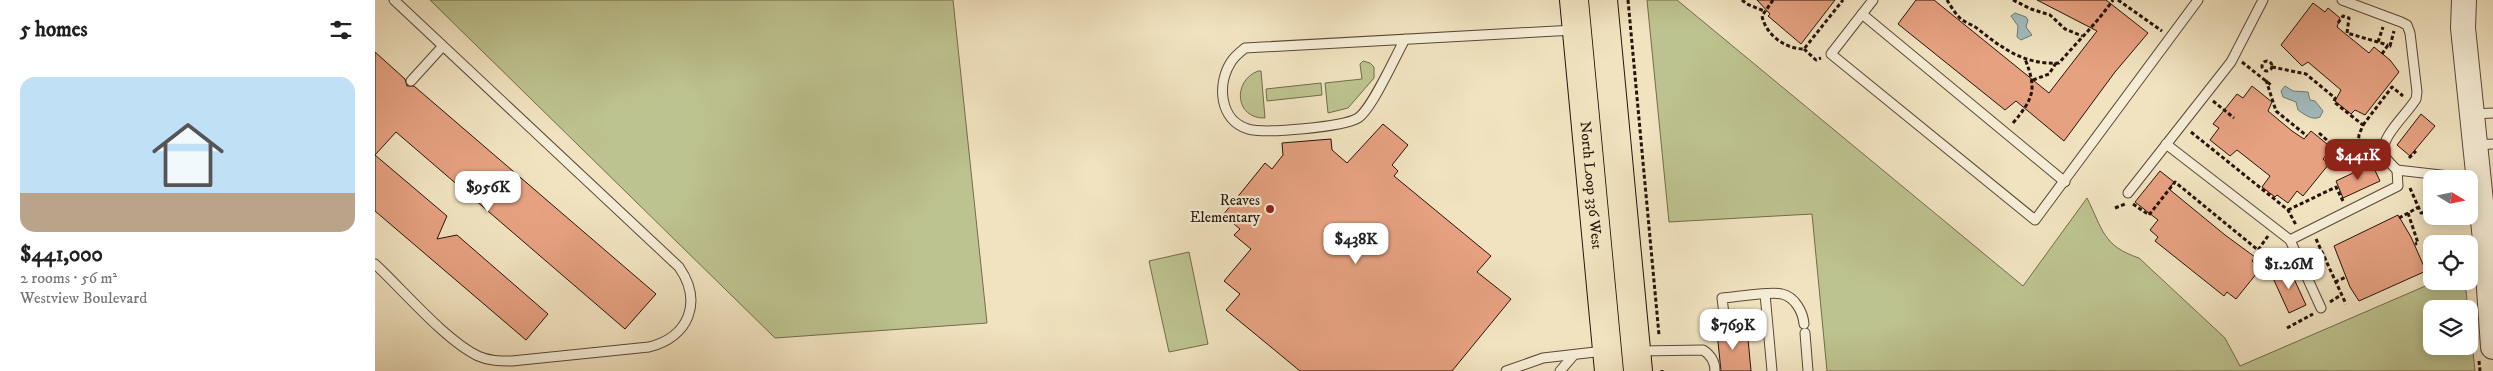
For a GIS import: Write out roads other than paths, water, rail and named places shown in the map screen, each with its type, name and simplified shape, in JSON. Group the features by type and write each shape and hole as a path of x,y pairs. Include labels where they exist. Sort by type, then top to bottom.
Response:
{"main road":[{"name":"North Loop 336 West","path":"1574,0 1608,361"},
{"name":"North Loop 336 West","path":"1603,0 1637,361"},
{"path":"1608,361 1637,361"}],"street":[{"path":"2464,0 2463,28 2483,114 2484,144 2479,179 2493,347"}],"lane":[{"path":"375,264 459,346 479,357 493,361 511,361 649,347 666,343 678,333 689,314 691,287 679,268 394,0"},
{"path":"1873,0 1831,54 2035,220 2198,0"},
{"path":"2128,193 2234,56 2263,0"},
{"path":"2290,240 2398,186 2397,170 2384,155 2384,147 2388,135 2416,99 2410,33 2407,26 2401,22 2342,0"},
{"path":"1862,14 2065,182"},
{"path":"1405,39 1371,101 1359,117 1344,123 1262,131 1246,128 1228,115 1222,99 1223,79 1232,60 1245,48 1405,39 1577,30"},
{"path":"411,81 442,47"},
{"path":"2166,144 2290,240 2321,308"},
{"path":"2397,170 2479,179"},
{"path":"1765,294 1772,371"},
{"path":"1725,322 1722,298 1782,294 1794,302 1803,315 1808,371"},
{"path":"1637,361 1703,350 1709,353 1715,363 1715,371"},
{"path":"1506,371 1543,358 1573,356 1608,361"},
{"path":"1560,371 1573,356"}],"water":[{"path":"2015,13 2026,17 2028,20 2026,27 2032,35 2021,40 2017,37 2018,26 2011,16"},
{"path":"2285,86 2293,91 2308,92 2310,100 2315,101 2323,111 2320,117 2311,118 2305,115 2298,110 2296,102 2283,97 2281,91"}],"place":[{"name":"Reaves Elementary","path":"1270,209"}]}
